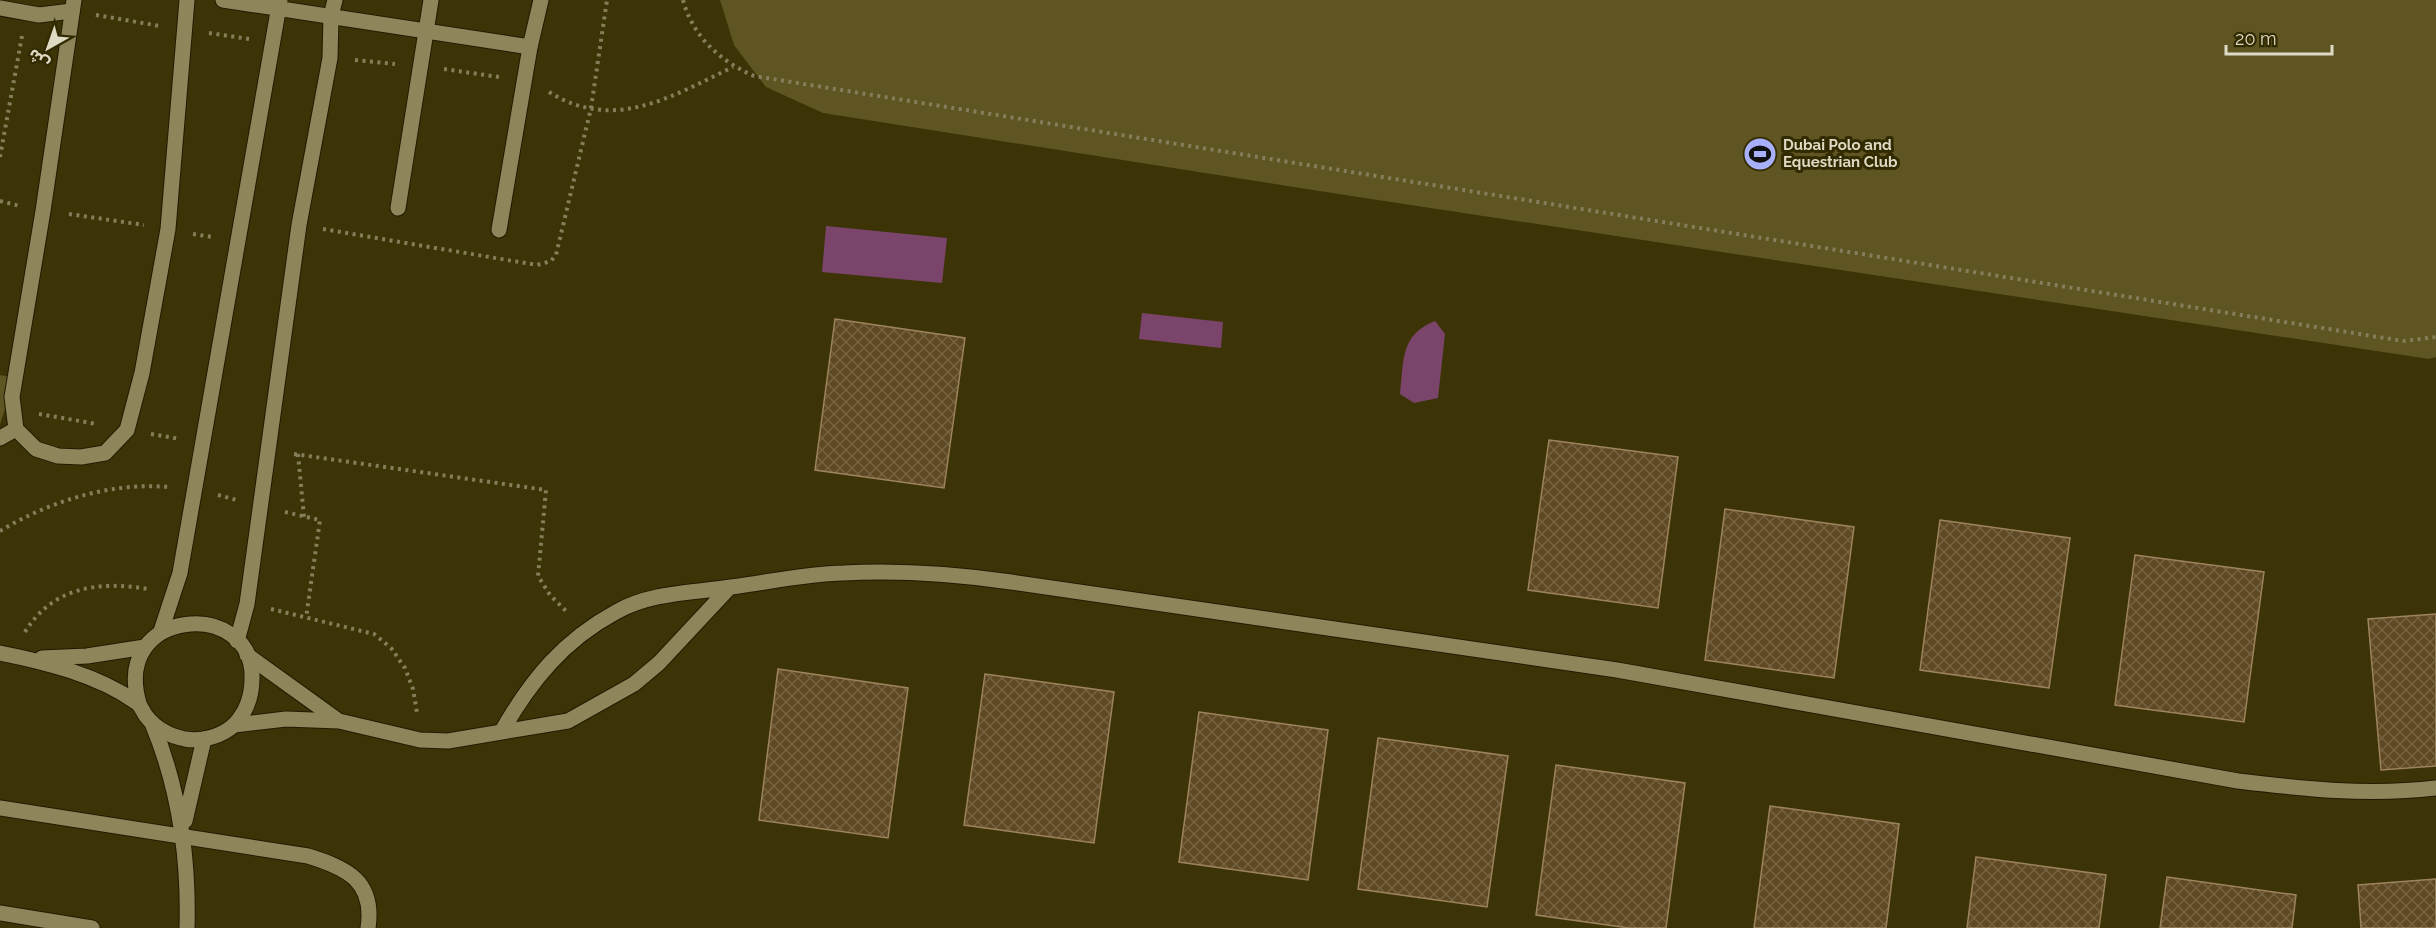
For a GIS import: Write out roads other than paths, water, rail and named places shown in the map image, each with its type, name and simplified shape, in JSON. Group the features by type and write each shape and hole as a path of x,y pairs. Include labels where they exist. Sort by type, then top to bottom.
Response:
{"street":[{"path":"0,8 39,15 73,5 43,211 12,397 16,429 36,449 58,456 81,457 105,453 127,430 142,373 168,229 187,0"},
{"path":"223,0 279,4 331,16 530,47"},
{"path":"237,641 247,604 299,225 330,58 331,16 335,0"},
{"path":"398,208 431,0"},
{"path":"499,230 530,47 541,0"},
{"path":"161,631 180,573 279,4"},
{"path":"0,438 16,429"},
{"path":"502,731 522,696 561,649 618,610 686,591 729,588 785,578 842,573 955,574 1629,672 2238,781 2364,793 2436,788"},
{"path":"234,725 286,719 339,721 420,741 476,738 502,731 568,721 634,684 659,663 729,588"},
{"path":"188,928 182,835 173,784 152,723 139,703 135,689 138,660 145,647 161,631 181,623 201,623 221,629 237,641 247,655 339,721"},
{"path":"27,659 87,656 145,647"},
{"path":"0,654 27,659 85,676 139,703"},
{"path":"152,723 168,734 186,740 204,740 234,725 245,710 252,692 252,673 247,655"},
{"path":"182,835 204,740"},
{"path":"0,808 308,856 334,864 352,874 364,889 370,908 368,928"},
{"path":"0,913 92,928"}],"place":[{"name":"Dubai Polo and Equestrian Club","path":"1760,154"}]}
